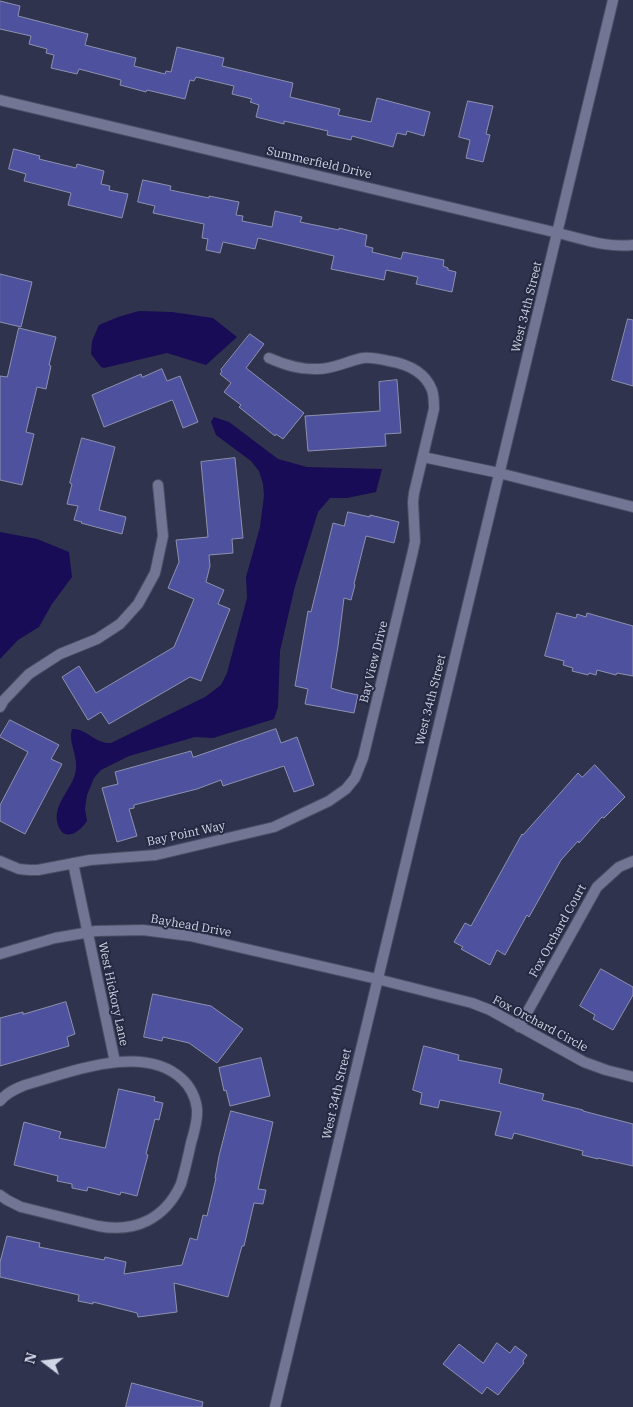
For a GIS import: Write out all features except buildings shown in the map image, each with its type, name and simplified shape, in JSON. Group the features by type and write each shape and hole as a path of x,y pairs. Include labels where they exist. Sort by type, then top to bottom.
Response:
{"street":[{"name":"West 34th Street","path":"275,1407 613,0"},
{"name":"Summerfield Drive","path":"0,100 606,245 633,245"},
{"name":"Bay View Drive","path":"269,358 289,366 311,369 340,366 362,358 375,358 406,365 418,372 431,389 434,409 413,502 413,551 363,758 355,778 346,789 329,801 274,827"},
{"path":"423,457 499,473 633,507"},
{"path":"0,707 4,700 37,668 60,654 97,639 120,624 138,604 154,573 163,536 158,485"},
{"name":"Bay Point Way","path":"0,860 13,867 29,870 113,858 156,855 274,827"},
{"name":"Fox Orchard Court","path":"519,1027 597,887 618,867 633,861"},
{"name":"West Hickory Lane","path":"73,863 115,1062"},
{"name":"Bayhead Drive","path":"0,954 55,938 87,932 142,930 185,935 377,979"},
{"name":"Fox Orchard Circle","path":"377,979 472,1003 490,1010 584,1062 633,1077"},
{"path":"0,1101 15,1089 25,1085 102,1064 136,1061 158,1064 172,1070 190,1088 197,1111 196,1128 181,1184 172,1200 160,1213 144,1223 117,1229 98,1226 21,1207 0,1195"}],"shaded area":[{"path":"139,311 172,312 213,318 237,337 206,365 167,353 104,368 101,367 91,354 92,341 99,325"},
{"path":"214,417 229,422 278,459 307,467 382,469 376,492 347,498 330,498 318,512 295,586 280,651 278,707 274,719 213,738 195,737 129,756 101,770 94,778 87,795 85,809 87,821 76,832 68,835 64,834 58,825 57,817 58,809 75,774 76,762 71,738 72,729 81,730 99,741 111,743 205,697 221,685 227,673 247,598 246,577 260,527 264,496 259,471 251,461 216,435 211,422"},
{"path":"0,532 37,539 69,552 72,577 52,604 39,627 18,640 0,659"}]}
